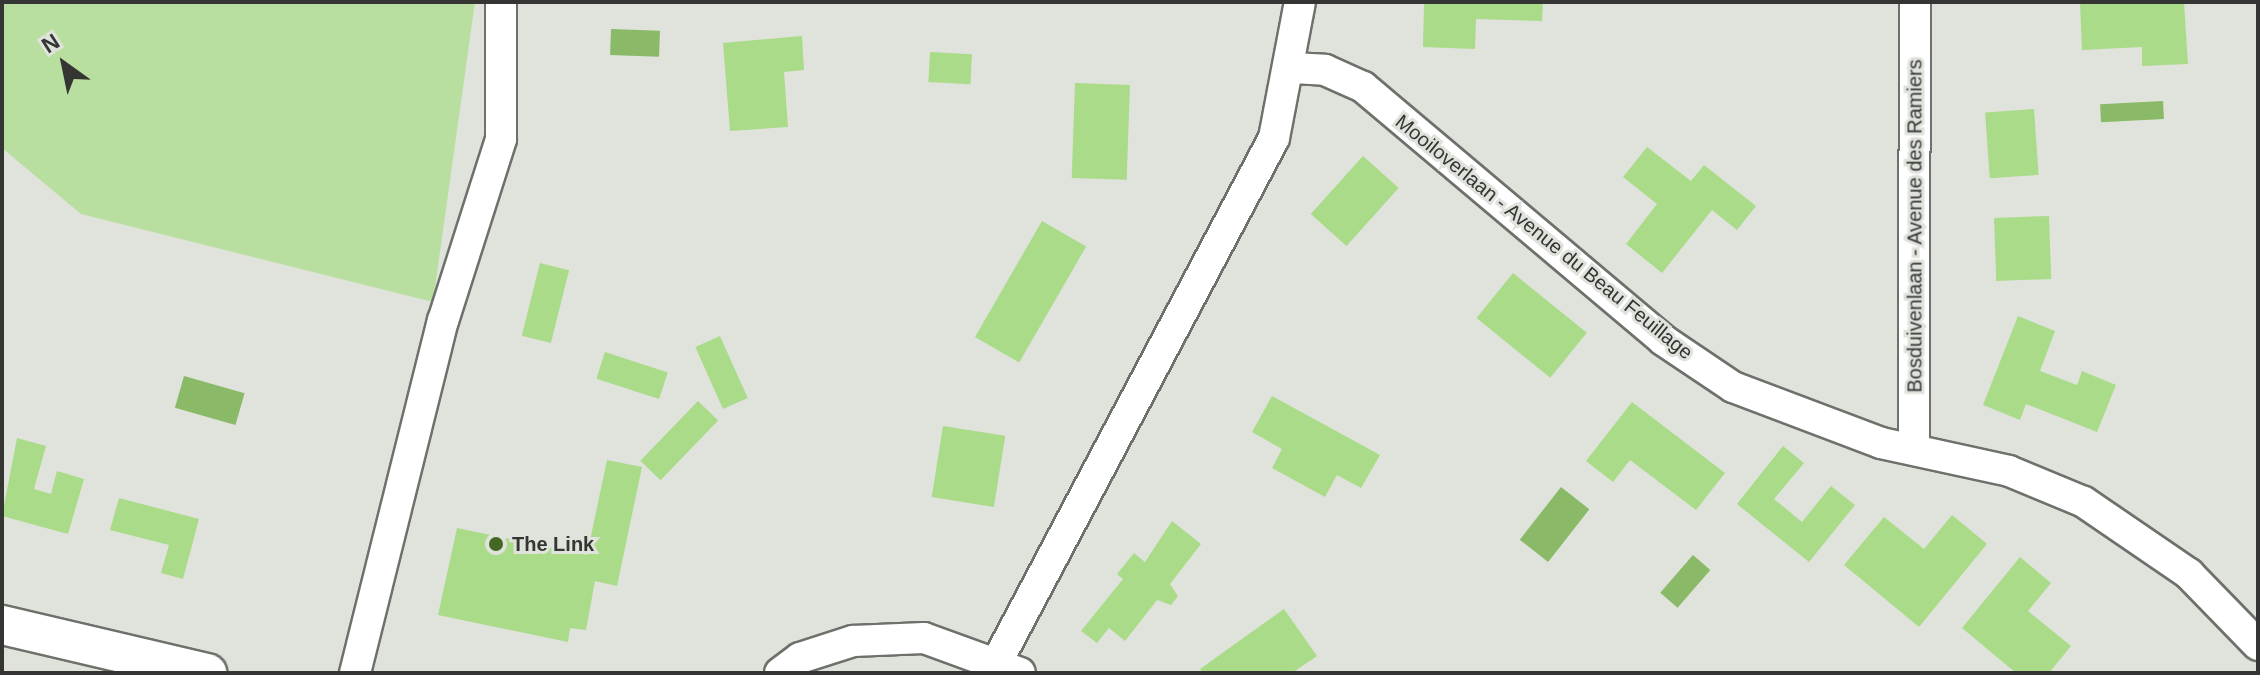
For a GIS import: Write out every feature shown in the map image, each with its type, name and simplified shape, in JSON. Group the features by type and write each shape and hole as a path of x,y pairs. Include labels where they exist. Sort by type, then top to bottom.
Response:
{"street":[{"path":"355,673 443,321 501,139 501,2"},
{"path":"780,673 800,658 853,641 924,638 1009,666 1274,138 1292,68 1300,2"},
{"name":"Bosduivenlaan - Avenue des Ramiers","path":"1914,449 1915,2"},
{"name":"Mooiloverlaan - Avenue du Beau Feuillage","path":"1292,68 1325,70 1363,87 1663,340 1733,387 1783,410 1914,449 2009,471 2116,520 2189,574 2258,645"},
{"path":"2,625 207,673"}],"shaded area":[{"path":"2,2 475,2 433,302 81,214 2,148"},
{"path":"611,29 660,31 659,57 610,55"},
{"path":"2163,101 2164,119 2101,122 2100,104"},
{"path":"184,376 245,393 235,425 175,408"},
{"path":"1561,487 1589,509 1548,562 1520,540"},
{"path":"1693,555 1710,570 1678,608 1660,593"}],"building":[{"path":"1424,2 1543,2 1542,21 1476,19 1475,49 1423,47"},
{"path":"2080,2 2184,2 2188,64 2142,66 2142,47 2082,50"},
{"path":"802,36 804,70 784,72 788,127 730,131 723,43"},
{"path":"930,52 972,54 970,84 928,82"},
{"path":"1075,83 1130,85 1127,180 1072,178"},
{"path":"2034,109 2039,175 1990,178 1985,112"},
{"path":"1647,147 1691,181 1704,165 1756,206 1737,230 1712,210 1662,273 1626,244 1657,204 1623,177"},
{"path":"1363,156 1399,188 1346,246 1311,214"},
{"path":"2049,216 2051,279 1996,281 1994,218"},
{"path":"1042,221 1086,246 1019,363 975,337"},
{"path":"540,263 569,270 551,343 522,336"},
{"path":"1513,273 1587,333 1550,378 1476,318"},
{"path":"2018,316 2055,331 2040,371 2077,385 2082,371 2116,385 2097,432 2026,404 2020,420 1983,405"},
{"path":"720,336 748,398 723,409 695,347"},
{"path":"605,352 668,372 659,399 596,379"},
{"path":"1272,396 1380,455 1361,488 1337,475 1325,497 1272,468 1282,449 1252,432"},
{"path":"698,401 718,420 660,480 640,461"},
{"path":"1632,402 1725,473 1696,510 1630,460 1613,482 1586,461"},
{"path":"943,426 1005,436 994,507 932,497"},
{"path":"17,438 46,446 34,489 51,494 57,471 84,479 68,534 2,516"},
{"path":"1783,446 1804,463 1774,499 1802,522 1831,486 1855,505 1809,562 1737,504"},
{"name":"The Link","path":"607,460 642,467 617,586 595,581 586,630 570,628 568,642 438,615 457,528 587,555"},
{"path":"119,498 199,519 183,579 161,573 169,545 110,530"},
{"path":"1952,515 1987,544 1919,627 1844,565 1884,517 1924,549"},
{"path":"1172,521 1201,544 1170,584 1178,596 1171,605 1157,600 1125,641 1109,628 1097,643 1081,631 1123,579 1117,574 1134,553 1145,562"},
{"path":"2020,557 2051,583 2028,611 2071,646 2049,673 2016,673 1962,628"},
{"path":"1284,609 1317,656 1292,673 1203,673 1200,669"}],"place":[{"name":"The Link","path":"496,544"}]}
